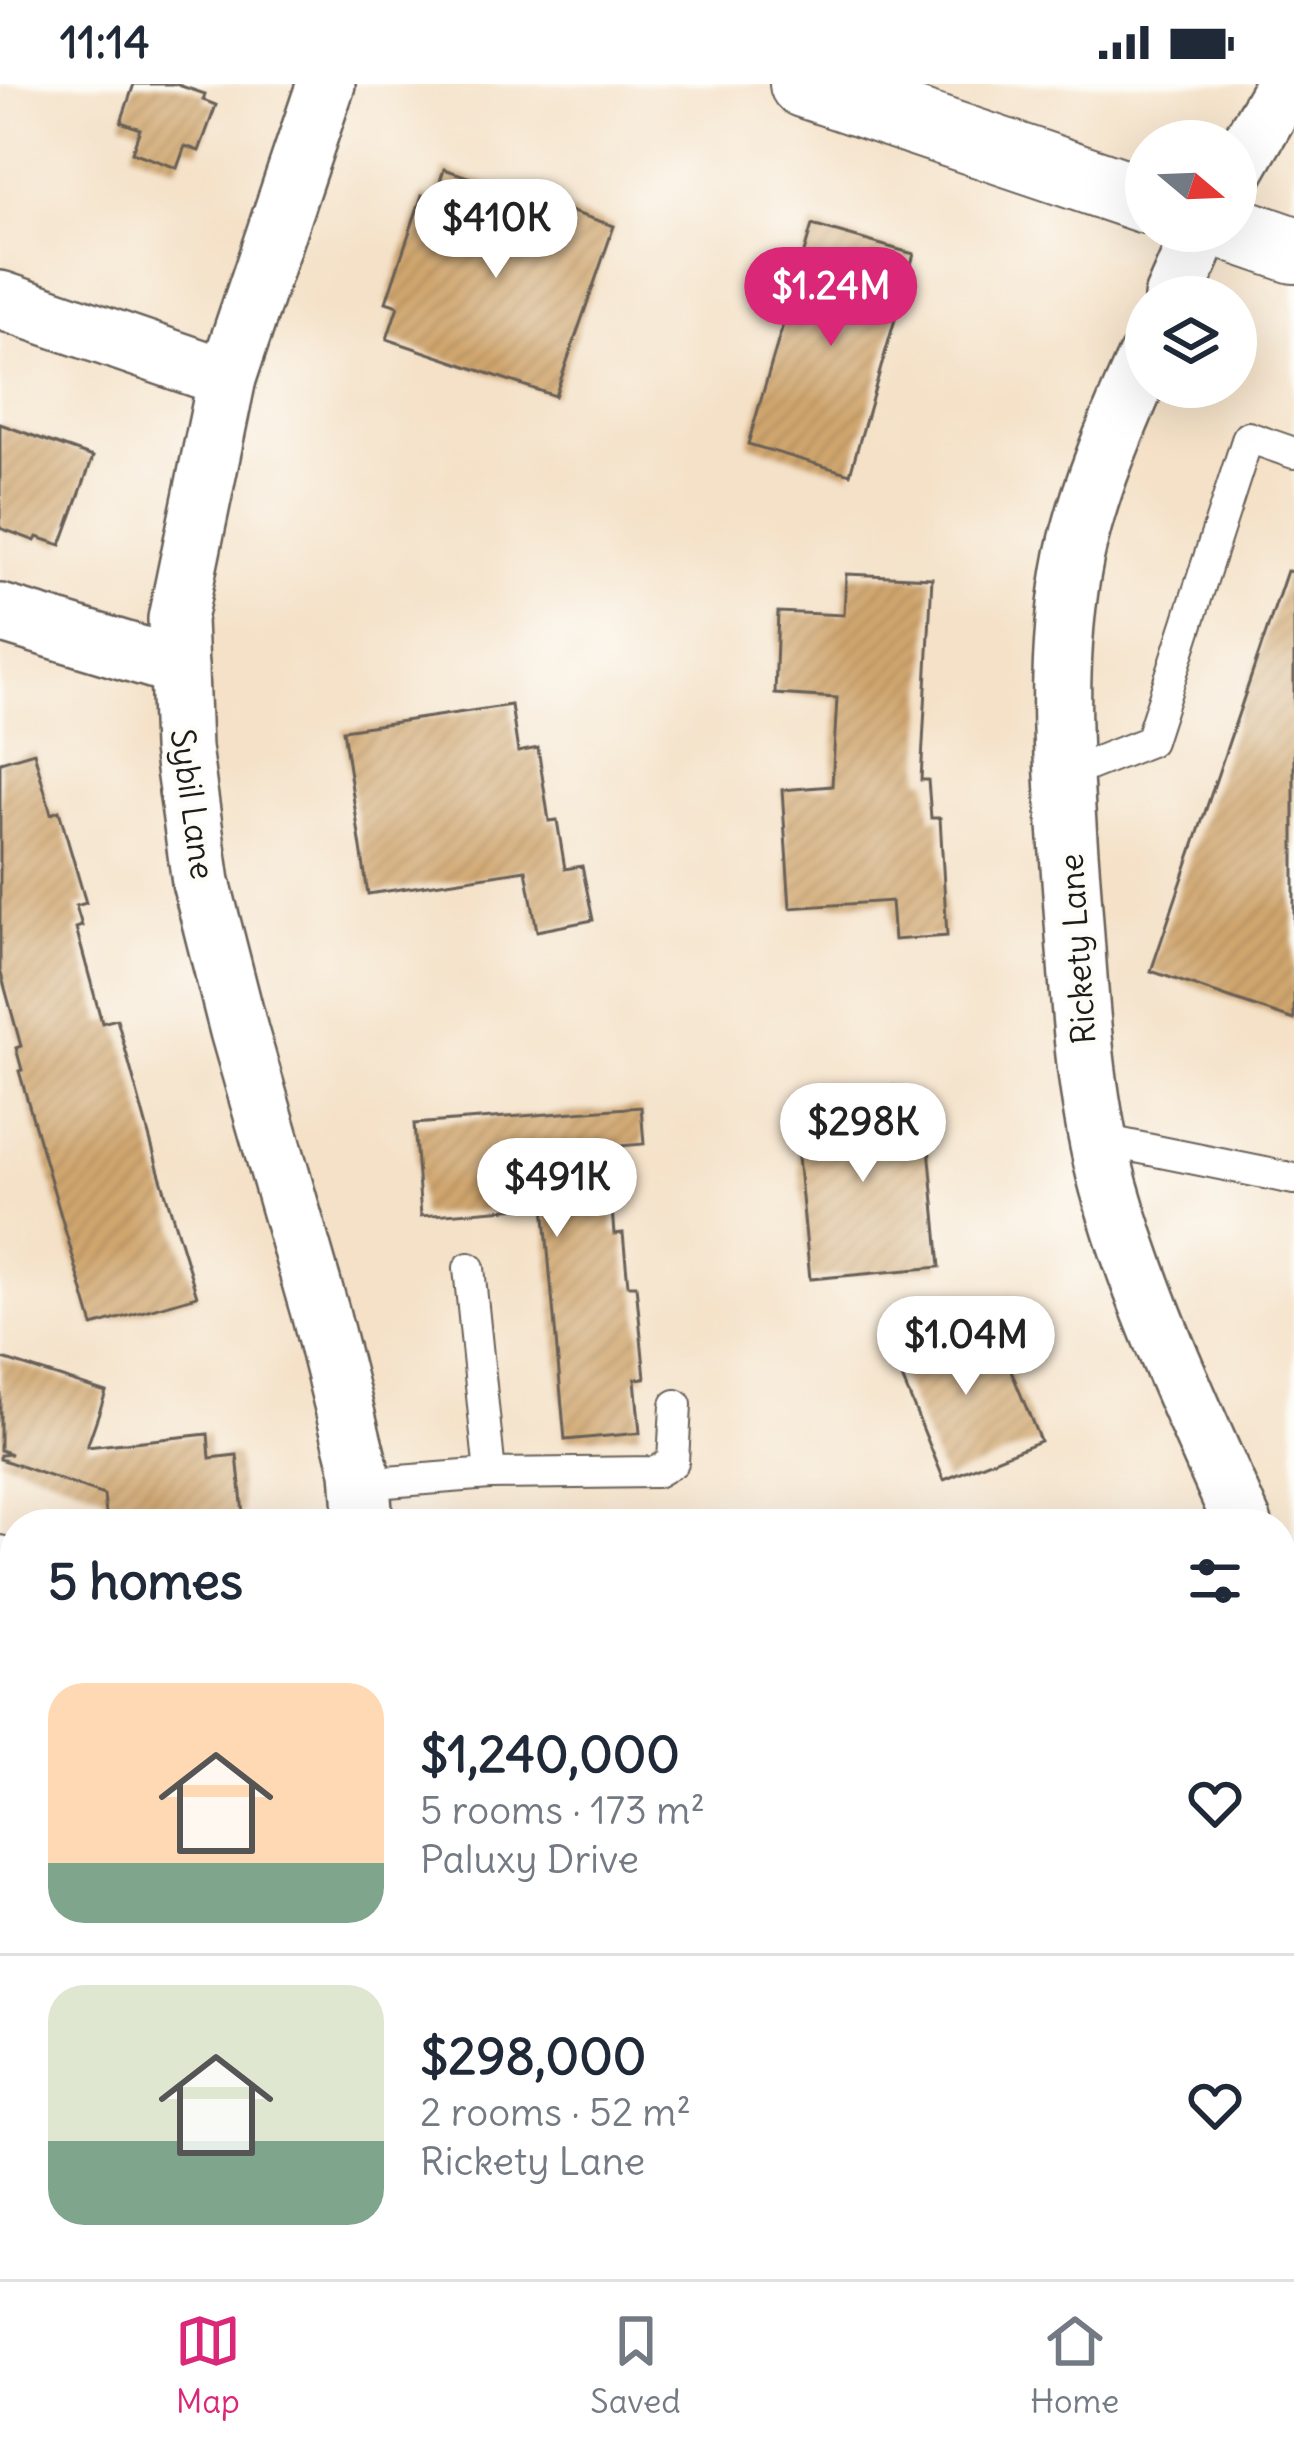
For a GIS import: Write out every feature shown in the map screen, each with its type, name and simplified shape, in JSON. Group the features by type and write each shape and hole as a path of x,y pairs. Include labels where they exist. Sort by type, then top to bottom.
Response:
{"main road":[{"path":"803,84 1125,193"},
{"path":"1257,237 1294,250"}],"street":[{"name":"Sybil Lane","path":"326,84 227,378 177,619 182,748 201,882 320,1312 363,1504"},
{"path":"1257,133 1285,84"},
{"path":"0,300 227,378"},
{"name":"Rickety Lane","path":"1125,407 1107,448 1076,554 1061,671 1060,735 1082,1034 1097,1139 1144,1297 1237,1509"},
{"path":"0,613 179,667"}],"lane":[{"path":"1064,775 1150,741 1247,436 1294,453"},
{"path":"1097,1139 1294,1179"},
{"path":"470,1268 490,1474"},
{"path":"363,1504 490,1474 656,1472 673,1462 676,1405"}],"building":[{"path":"134,84 175,84 205,94 203,100 216,105 199,151 185,146 177,168 132,152 140,129 121,122"},
{"path":"444,169 614,226 555,396 387,339 398,306 386,302 422,195 434,199"},
{"path":"812,225 914,254 850,474 748,444"},
{"path":"0,424 93,457 61,545 0,528"},
{"path":"1287,571 1294,572 1294,1020 1151,971"},
{"path":"846,574 932,578 921,780 928,780 931,818 940,818 947,936 894,940 891,901 790,908 782,790 832,786 837,698 775,694 778,612 844,615"},
{"path":"511,705 518,752 538,748 549,821 557,820 565,869 582,866 593,920 537,931 526,870 368,894 343,730"},
{"path":"34,752 51,814 59,811 86,903 76,906 82,926 76,928 102,1023 117,1019 197,1296 93,1326 19,1071 16,1048 21,1046 0,970 0,762"},
{"path":"894,1086 898,1125 916,1123 919,1149 929,1148 940,1267 810,1279 792,1095"},
{"path":"641,1107 644,1144 607,1147 614,1234 623,1233 628,1285 636,1285 645,1378 635,1379 640,1433 565,1440 544,1206 421,1216 414,1124"},
{"path":"989,1317 1040,1441 944,1480 893,1356"},
{"path":"0,1358 106,1392 87,1447 208,1434 210,1458 237,1455 242,1509 105,1509 104,1495 0,1459 0,1455 11,1454 0,1450"}]}
